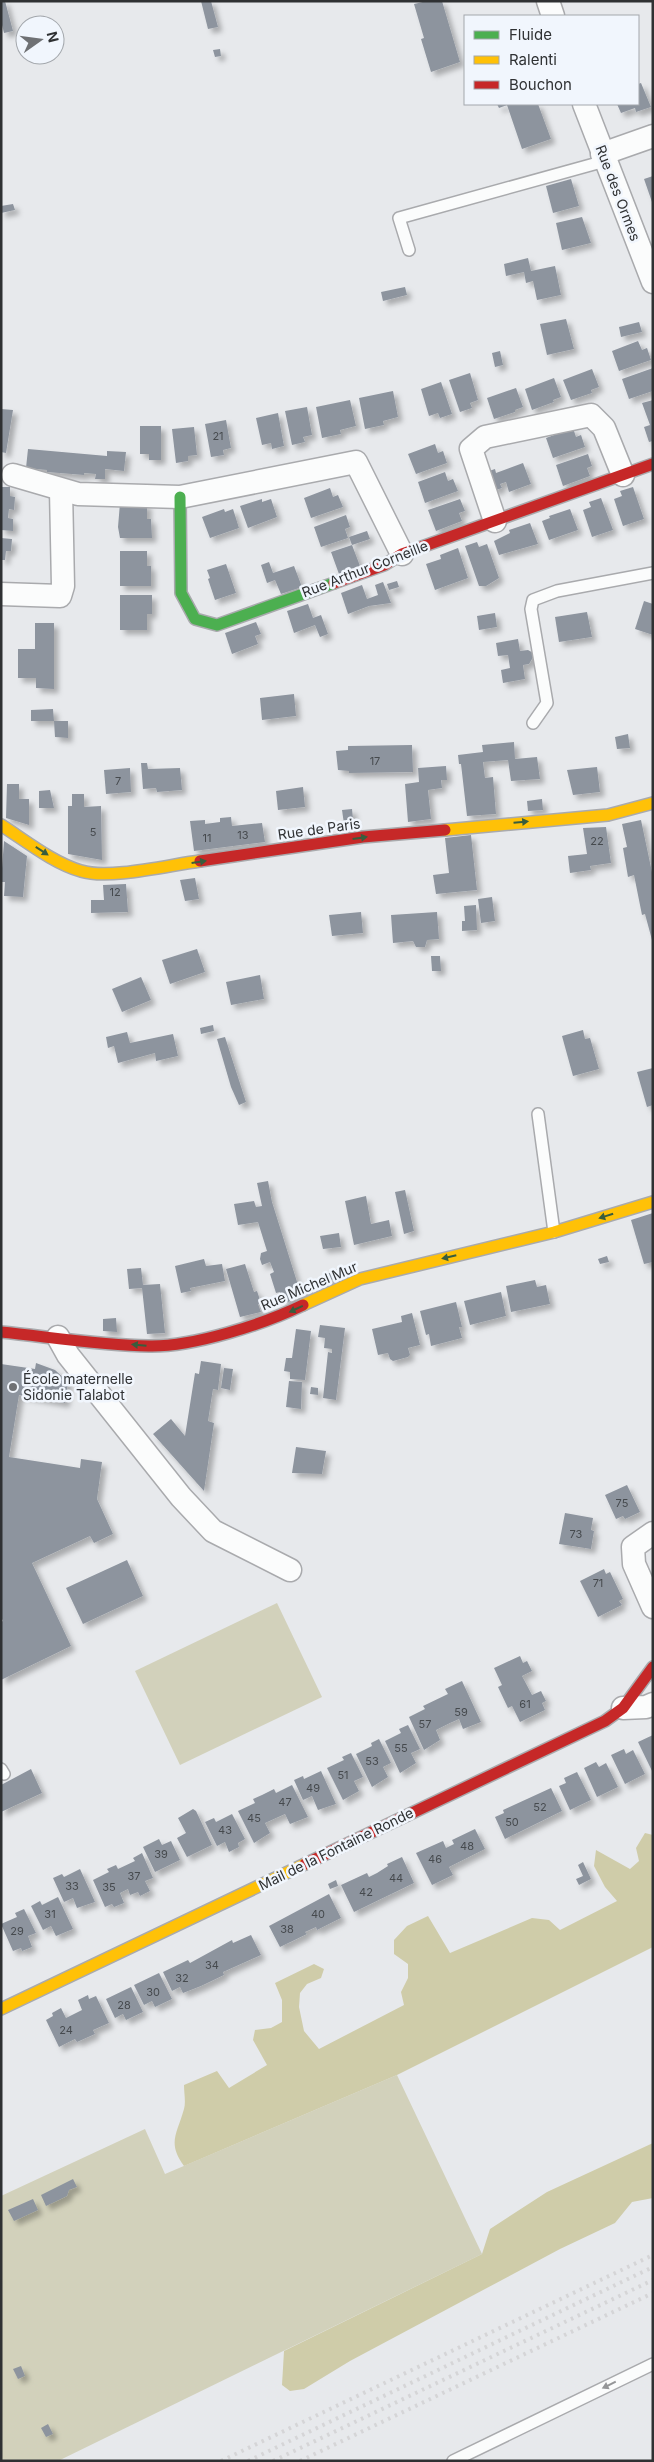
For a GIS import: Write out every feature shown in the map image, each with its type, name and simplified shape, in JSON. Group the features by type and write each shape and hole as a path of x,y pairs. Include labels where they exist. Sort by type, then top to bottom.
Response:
{"street":[{"path":"548,1 553,15"},
{"name":"Rue des Ormes","path":"584,105 653,282"},
{"path":"604,158 653,136"},
{"path":"495,521 471,448 485,437 591,415 604,428 623,475"},
{"path":"13,475 78,494 180,497 356,462 402,554"},
{"name":"Rue Arthur Corneille","path":"180,497 181,593 195,619 217,625 384,565 402,554 653,464"},
{"path":"1,594 60,596 63,586 60,490"},
{"name":"Rue de Paris","path":"1,825 67,866 83,872 114,873 362,837 608,815 653,803"},
{"name":"Rue Michel Mur","path":"1,1332 150,1346 188,1342 274,1319 360,1279 554,1232 653,1202"},
{"path":"58,1337 68,1355 180,1498 213,1531 290,1570"},
{"path":"653,1533 633,1547 634,1564 653,1607"},
{"name":"Mail de la Fontaine Ronde","path":"1,2009 605,1721 623,1708 653,1667"},
{"path":"623,1708 646,1707 653,1704"}],"lane":[{"path":"410,250 400,218 604,158"},
{"path":"533,723 547,703 532,600 557,591 653,573"},
{"path":"538,1114 554,1232"},
{"path":"453,2461 653,2364"}],"green space":[{"path":"277,1603 322,1697 180,1765 135,1671"},
{"path":"397,2075 482,2254 58,2461 1,2461 1,2196 145,2129 165,2174"}],"shaded area":[{"path":"645,1833 653,1835 653,1947 397,2075 184,2166 176,2151 175,2138 185,2106 184,2085 217,2071 229,2088 267,2065 253,2040 255,2030 271,2028 282,2022 282,2000 275,1983 314,1964 324,1969 321,1978 307,1984 300,1993 299,2007 304,2031 319,2049 404,2005 401,1992 408,1978 408,1964 394,1954 394,1940 407,1926 428,1916 450,1953 532,1918 549,1920 560,1930 617,1901 605,1887 594,1866 596,1850 630,1869 639,1861 636,1848"},
{"path":"653,2143 653,2198 632,2202 615,2223 560,2249 350,2361 304,2389 290,2391 282,2385 284,2351 482,2254 490,2229 547,2192"}],"building":[{"path":"1,1 5,1 13,31 4,33 1,21"},
{"path":"201,1 211,1 218,27 208,29"},
{"path":"427,1 442,1 460,62 431,72 421,39 424,38 414,4"},
{"path":"220,49 221,56 215,57 213,50"},
{"path":"641,83 651,107 636,112 635,108 621,113 617,105 639,105 639,84"},
{"path":"507,105 538,105 551,139 522,149"},
{"path":"653,176 653,202 652,202 644,179"},
{"path":"571,179 579,206 553,213 546,186"},
{"path":"13,204 15,210 1,213 1,206"},
{"path":"582,217 591,243 562,250 556,223"},
{"path":"528,258 531,271 555,266 561,295 537,300 533,281 526,283 524,272 506,276 504,264"},
{"path":"405,287 407,295 383,301 381,292"},
{"path":"566,319 574,349 547,355 540,324"},
{"path":"639,322 642,332 621,337 619,327"},
{"path":"638,341 642,350 647,348 651,360 619,371 612,351"},
{"path":"500,351 503,365 495,367 492,353"},
{"path":"653,368 653,391 629,399 622,379"},
{"path":"592,369 599,387 591,390 592,393 571,400 563,380"},
{"path":"470,373 478,400 470,403 472,408 460,412 449,380"},
{"path":"554,378 561,397 553,400 554,402 532,410 525,389"},
{"path":"441,382 452,414 440,418 438,413 429,416 421,389"},
{"path":"516,388 523,407 515,410 515,412 494,419 487,398"},
{"path":"393,391 398,417 383,421 384,425 365,429 359,398"},
{"path":"350,400 356,426 340,430 341,434 322,438 316,407"},
{"path":"653,400 653,441 649,442 644,427 650,425 642,403"},
{"path":"307,407 312,435 303,437 305,442 292,445 285,411"},
{"path":"1,409 13,410 6,453 1,452"},
{"path":"278,413 284,446 272,449 271,443 262,445 256,418"},
{"path":"226,420 231,448 223,450 224,455 211,457 205,424"},
{"path":"140,426 161,426 161,460 149,460 149,454 140,454"},
{"path":"194,427 197,455 188,456 188,461 176,463 172,429"},
{"path":"573,428 576,437 581,435 585,447 553,458 546,438"},
{"path":"435,444 438,453 443,451 447,463 416,474 408,454"},
{"path":"28,449 107,456 107,451 126,452 124,471 105,469 105,479 95,479 96,474 47,472 47,470 26,468"},
{"path":"588,454 592,466 587,468 590,476 563,486 556,465"},
{"path":"523,463 531,484 509,492 506,482 500,484 502,488 493,491 486,472 495,469 496,473"},
{"path":"445,472 448,481 453,479 458,491 425,503 418,482"},
{"path":"1,487 10,487 10,496 15,497 14,510 9,509 8,518 13,519 13,531 1,530"},
{"path":"633,487 644,519 623,526 614,499 622,496 620,491"},
{"path":"330,488 333,497 338,495 343,507 311,518 304,498"},
{"path":"601,498 613,530 592,537 583,510 591,507 589,502"},
{"path":"262,499 262,502 271,499 277,517 248,528 240,506"},
{"path":"460,499 465,511 459,513 462,521 436,531 428,510"},
{"path":"120,503 147,504 147,519 151,519 152,538 120,538 118,527"},
{"path":"224,509 225,512 233,509 239,528 210,538 202,517"},
{"path":"570,509 578,530 549,540 542,521 550,518 549,516"},
{"path":"346,515 350,527 345,529 348,538 321,547 314,527"},
{"path":"530,523 538,544 499,555 494,541 510,533 509,530"},
{"path":"367,531 370,539 352,545 349,537"},
{"path":"1,538 12,539 11,551 6,551 5,560 1,560"},
{"path":"477,542 479,547 487,544 499,578 486,586 479,586 465,546"},
{"path":"352,545 360,566 339,574 331,552"},
{"path":"458,548 468,578 435,590 426,564 441,559 440,555"},
{"path":"120,551 147,551 147,566 151,566 151,586 120,586"},
{"path":"269,562 273,573 294,566 302,587 281,594 275,580 267,583 261,565"},
{"path":"226,564 236,593 215,600 207,570"},
{"path":"397,581 399,587 389,590 387,584"},
{"path":"383,582 391,603 369,606 348,614 341,593 362,585 367,599 378,595 375,585"},
{"path":"120,595 152,595 152,614 147,614 147,630 120,630"},
{"path":"644,601 653,604 653,635 635,629"},
{"path":"308,604 313,618 321,615 328,634 320,637 315,625 294,633 287,611"},
{"path":"587,612 592,637 559,642 555,617"},
{"path":"495,613 497,627 479,630 477,616"},
{"path":"256,622 261,634 255,636 258,644 232,654 225,633"},
{"path":"35,623 54,623 54,689 36,688 36,678 18,678 18,649 35,649"},
{"path":"518,639 520,651 528,650 535,654 529,664 523,665 525,679 503,683 501,670 510,668 508,655 498,656 496,643"},
{"path":"294,694 296,716 262,720 260,698"},
{"path":"53,709 54,721 31,721 31,710"},
{"path":"54,721 68,721 68,738 55,737"},
{"path":"628,734 630,748 617,749 615,737"},
{"path":"514,742 515,759 537,757 540,779 511,781 508,760 483,762 485,778 493,777 496,814 467,816 461,764 459,764 458,755 483,752 482,745"},
{"path":"412,745 413,772 349,773 349,771 338,770 336,751 348,750 348,746"},
{"path":"141,763 147,763 148,769 180,768 182,790 157,792 156,788 143,789"},
{"path":"446,766 447,780 441,780 442,788 428,790 431,819 408,822 405,784 419,782 418,768"},
{"path":"597,767 600,792 573,795 567,770"},
{"path":"130,768 131,792 106,794 104,770"},
{"path":"7,784 19,784 19,799 29,799 29,825 6,818"},
{"path":"303,787 305,807 278,810 276,791"},
{"path":"50,790 54,808 39,808 39,791"},
{"path":"72,794 84,794 84,807 101,806 102,860 68,854 68,806 72,806"},
{"path":"542,799 543,810 528,811 527,801"},
{"path":"352,809 354,830 345,831 342,810"},
{"path":"231,817 232,826 262,823 265,842 194,851 190,821 205,820 205,824 220,822 220,818"},
{"path":"641,820 653,877 652,940 645,914 642,915 634,875 628,877 623,848 627,847 622,824"},
{"path":"606,827 611,863 590,866 591,870 570,873 568,856 587,854 583,828"},
{"path":"471,835 477,890 436,894 433,875 449,873 445,838"},
{"path":"4,841 27,856 23,897 4,896 5,882 1,882"},
{"path":"195,878 199,899 185,901 180,880"},
{"path":"126,884 128,912 91,913 91,900 104,900 103,885"},
{"path":"492,897 495,921 481,923 478,899"},
{"path":"476,905 477,930 462,931 462,921 465,921 464,906"},
{"path":"361,912 363,933 332,936 329,915"},
{"path":"437,912 439,939 427,940 425,947 416,947 413,941 393,943 391,915"},
{"path":"197,949 205,972 170,984 162,960"},
{"path":"431,956 440,956 441,971 432,971"},
{"path":"260,975 264,999 231,1005 226,982"},
{"path":"141,977 151,1000 122,1012 112,989"},
{"path":"213,1025 214,1031 201,1034 200,1028"},
{"path":"583,1030 585,1039 590,1038 599,1069 573,1076 562,1036"},
{"path":"127,1032 130,1043 173,1034 178,1056 156,1061 155,1053 118,1063 114,1046 108,1048 106,1037"},
{"path":"225,1037 246,1102 239,1105 231,1087 217,1039"},
{"path":"653,1068 653,1105 647,1107 637,1072"},
{"path":"268,1181 272,1202 298,1285 305,1283 310,1285 308,1292 284,1304 280,1292 276,1293 270,1274 274,1272 270,1262 262,1265 260,1259 261,1253 267,1251 258,1222 238,1225 234,1204 254,1201 256,1207 262,1206 257,1183"},
{"path":"405,1190 414,1231 404,1234 395,1192"},
{"path":"366,1196 371,1224 389,1220 392,1236 354,1245 345,1201"},
{"path":"653,1213 653,1262 644,1264 631,1220"},
{"path":"339,1233 341,1247 323,1249 320,1236"},
{"path":"607,1256 609,1262 600,1264 598,1259"},
{"path":"204,1259 206,1266 222,1264 225,1281 190,1288 191,1291 181,1293 175,1266"},
{"path":"245,1264 254,1292 257,1291 261,1303 258,1304 261,1312 240,1317 226,1269"},
{"path":"344,1266 345,1273 323,1285 318,1281 320,1280 319,1278"},
{"path":"141,1268 143,1285 160,1284 165,1333 147,1334 142,1288 129,1289 127,1269"},
{"path":"535,1280 537,1287 546,1285 550,1304 511,1312 506,1286"},
{"path":"501,1292 506,1316 470,1325 464,1301"},
{"path":"456,1302 462,1327 459,1327 462,1338 431,1346 429,1334 426,1335 420,1311"},
{"path":"412,1313 420,1345 408,1348 410,1355 408,1357 393,1361 388,1353 378,1355 372,1329 402,1322 401,1316"},
{"path":"116,1318 117,1332 103,1331 103,1319"},
{"path":"320,1325 345,1328 336,1400 323,1398 328,1352 332,1353 332,1349 324,1348 325,1338 318,1337"},
{"path":"296,1329 311,1331 305,1380 290,1379 290,1372 284,1371 286,1358 292,1358"},
{"path":"201,1361 221,1364 218,1390 213,1389 208,1421 214,1423 204,1491 153,1434 171,1419 185,1436 195,1373 199,1374"},
{"path":"36,1363 55,1370 68,1382 65,1403 19,1395 9,1457 80,1468 81,1459 102,1462 97,1499 113,1534 94,1543 90,1536 32,1563 71,1646 1,1680 1,1622 3,1621 1,1617 1,1364 35,1369"},
{"path":"224,1368 233,1369 230,1390 221,1388"},
{"path":"289,1381 302,1382 301,1409 286,1407"},
{"path":"311,1387 318,1388 318,1395 310,1394"},
{"path":"296,1447 326,1451 322,1474 292,1473"},
{"path":"627,1485 640,1512 625,1519 623,1516 616,1519 605,1495"},
{"path":"565,1513 593,1518 591,1530 594,1531 591,1549 559,1544"},
{"path":"127,1560 143,1596 83,1624 66,1588"},
{"path":"604,1569 606,1574 610,1572 623,1599 619,1601 622,1605 598,1617 580,1581"},
{"path":"520,1656 523,1663 527,1661 532,1671 522,1676 532,1695 541,1691 546,1701 542,1703 545,1710 520,1722 512,1706 508,1708 498,1687 502,1685 494,1668"},
{"path":"462,1681 481,1722 463,1729 459,1719 450,1723 436,1730 440,1740 424,1750 409,1717 425,1709 423,1706 448,1694 445,1689"},
{"path":"408,1725 420,1749 411,1753 416,1763 400,1773 385,1741 401,1733 399,1729"},
{"path":"653,1735 653,1773 638,1742"},
{"path":"379,1739 391,1763 383,1767 388,1777 372,1787 356,1754 372,1746 371,1743"},
{"path":"624,1749 626,1754 633,1750 645,1774 625,1784 611,1755"},
{"path":"351,1753 363,1777 354,1781 359,1791 343,1800 327,1768 344,1760 342,1757"},
{"path":"596,1762 599,1767 606,1763 618,1787 597,1797 584,1768"},
{"path":"31,1769 42,1793 1,1812 1,1785"},
{"path":"321,1771 336,1804 318,1810 312,1796 303,1800 294,1780 303,1776 304,1779"},
{"path":"577,1772 591,1800 570,1810 559,1786 566,1783 564,1778"},
{"path":"292,1785 308,1817 290,1824 285,1814 265,1823 270,1833 254,1843 238,1811 255,1803 253,1799 274,1789 276,1793"},
{"path":"551,1788 562,1811 505,1839 495,1817 504,1813 503,1810"},
{"path":"193,1809 196,1811 212,1845 187,1857 177,1838 186,1833 178,1818"},
{"path":"232,1814 245,1839 238,1843 239,1847 229,1852 225,1842 217,1846 205,1822 214,1818 216,1822"},
{"path":"475,1829 485,1849 449,1867 453,1875 432,1885 416,1853 443,1841 446,1848 454,1844 452,1840"},
{"path":"159,1839 162,1845 171,1841 180,1860 155,1872 143,1847"},
{"path":"142,1853 153,1878 145,1881 150,1891 140,1896 138,1892 130,1895 128,1889 120,1893 124,1903 114,1907 112,1904 105,1907 93,1880 109,1872 107,1869 116,1865 118,1869 135,1861 133,1858"},
{"path":"402,1857 414,1883 354,1912 341,1885 367,1873 369,1877 388,1866 387,1864"},
{"path":"583,1862 591,1879 579,1885 576,1879 583,1876 578,1865"},
{"path":"80,1869 95,1902 77,1908 73,1898 64,1902 53,1878 62,1874 64,1877"},
{"path":"336,1880 338,1886 330,1889 328,1884"},
{"path":"329,1894 341,1918 317,1930 316,1927 305,1932 307,1934 280,1947 269,1926"},
{"path":"58,1897 73,1929 56,1936 51,1926 43,1930 31,1906 40,1901 42,1905"},
{"path":"24,1909 36,1933 28,1936 32,1947 22,1951 21,1948 13,1951 1,1924 17,1917 15,1913"},
{"path":"251,1935 261,1955 223,1972 224,1975 201,1986 183,1993 180,1987 172,1991 163,1972 188,1960 190,1963 232,1940 233,1943"},
{"path":"159,1973 172,1999 155,2007 152,2001 144,2005 134,1985"},
{"path":"131,1987 143,2012 126,2020 123,2014 115,2018 106,1999"},
{"path":"88,1995 89,1999 96,1996 109,2023 93,2030 95,2034 77,2042 75,2039 59,2047 46,2020 53,2016 52,2013 61,2008 66,2018 82,2010 78,2000"},
{"path":"73,2179 77,2187 69,2190 67,2196 46,2206 41,2195"},
{"path":"33,2199 38,2210 14,2221 8,2210"},
{"path":"21,2366 25,2376 18,2379 13,2369"},
{"path":"48,2424 53,2434 46,2437 41,2428"}],"railway":[{"path":"221,2461 653,2255"},
{"path":"248,2461 653,2267"},
{"path":"273,2461 653,2280"},
{"path":"300,2461 653,2293"}],"traffic: fast":[{"path":"180,497 181,593 195,619 217,625 334,583"}],"traffic: slow":[{"path":"445,830 608,815 653,803"},
{"path":"1,825 60,863 81,871 107,874 123,873 200,861"},
{"path":"303,1305 360,1279 554,1232 653,1202"},
{"path":"1,2009 305,1864"}],"traffic: jam":[{"path":"334,583 384,565 402,554 653,464"},
{"path":"200,861 363,837 445,830"},
{"path":"1,1332 112,1344 167,1345 186,1343 249,1327 303,1305"},
{"path":"305,1864 605,1721 623,1708 653,1667"}],"place":[{"name":"École maternelle Sidonie Talabot","path":"13,1387"}]}
